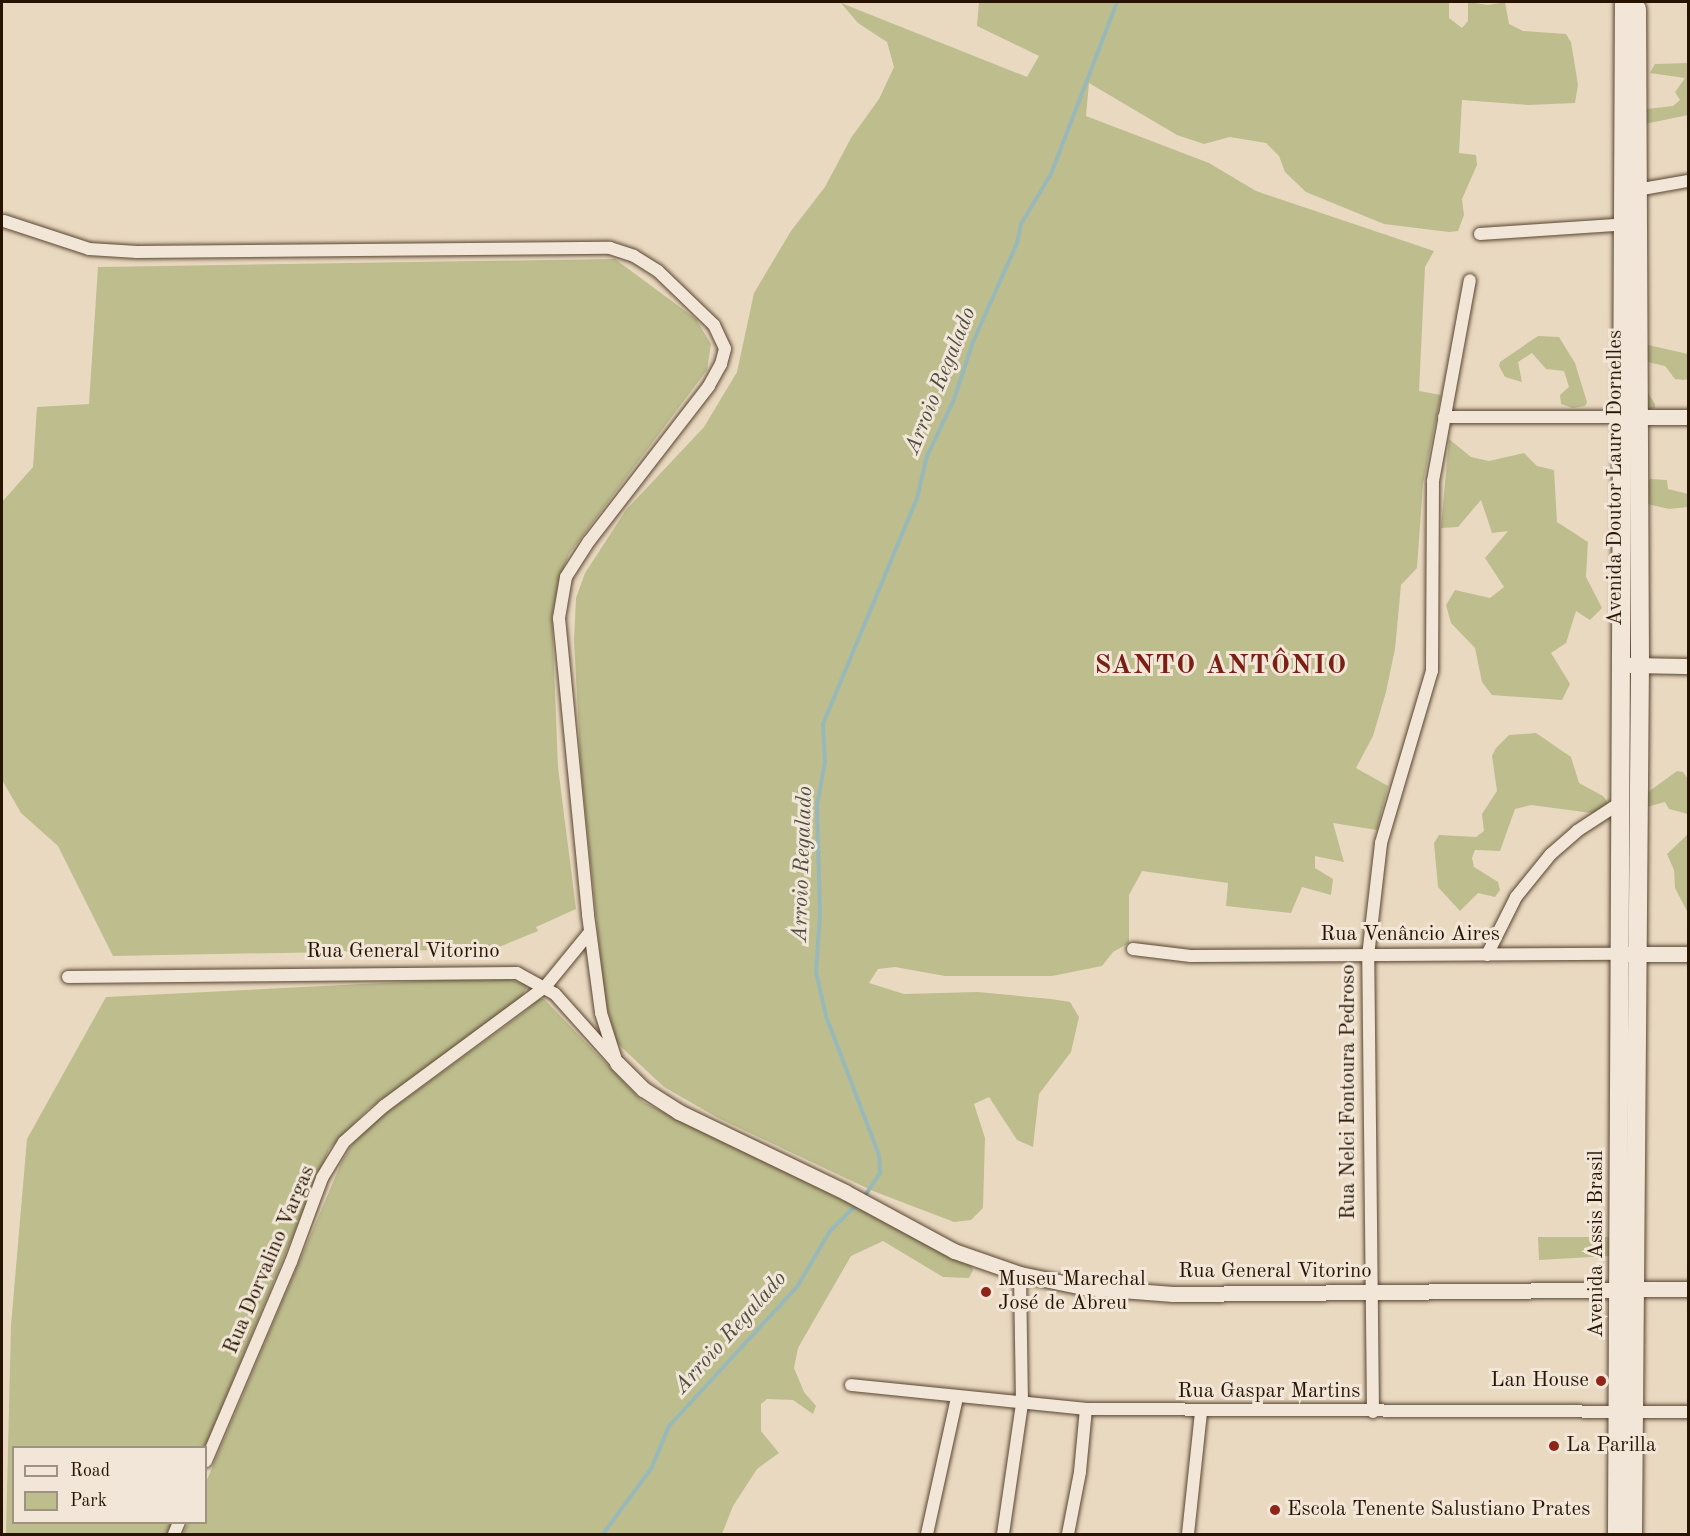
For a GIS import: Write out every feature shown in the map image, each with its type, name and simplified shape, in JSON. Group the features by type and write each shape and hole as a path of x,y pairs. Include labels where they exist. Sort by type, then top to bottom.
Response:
{"main road":[{"name":"Avenida Doutor Lauro Dornelles","path":"1624,2 1630,192 1630,417 1640,665 1629,869 1629,954"},
{"name":"Avenida Doutor Lauro Dornelles","path":"1630,192 1637,2"},
{"name":"Avenida Doutor Lauro Dornelles","path":"1629,869 1620,803 1619,665 1630,417"},
{"name":"Avenida Assis Brasil","path":"1629,954 1626,1465 1633,1534"},
{"name":"Avenida Assis Brasil","path":"1617,1534 1626,1465"}],"street":[{"path":"1630,192 1689,181"},
{"path":"3,221 89,249 137,252 610,248 634,256 658,271 708,318 726,349 710,386 590,541 566,577 560,618 562,673 590,932 601,1013 617,1063"},
{"path":"1480,234 1630,224"},
{"name":"Rua Nelci Fontoura Pedroso","path":"1373,1412 1369,1292 1368,957 1381,843 1432,671 1432,481 1470,280"},
{"path":"1444,417 1689,417"},
{"path":"1619,665 1689,666"},
{"path":"1487,955 1516,897 1551,854 1577,831 1620,803"},
{"name":"Rua Dorvalino Vargas","path":"207,1459 291,1262 322,1178 344,1142 384,1106 544,987 590,932"},
{"name":"Rua Venâncio Aires","path":"1133,949 1191,956 1689,954"},
{"name":"Rua General Vitorino","path":"68,977 494,970 517,973 544,987 576,1015 617,1063 643,1089 679,1112 845,1192 954,1251 1020,1274 1083,1287 1173,1294 1689,1289"},
{"path":"1003,1534 1022,1403 1020,1274"},
{"name":"Rua Gaspar Martins","path":"851,1385 1086,1409 1201,1412 1689,1413"},
{"path":"927,1534 957,1397"},
{"path":"1068,1534 1080,1472 1086,1409"},
{"path":"1188,1534 1201,1412"}],"green space":[{"path":"979,2 1449,2 1449,18 1462,28 1468,21 1468,2 1488,5 1505,2 1509,24 1523,31 1566,34 1571,42 1578,85 1575,103 1528,105 1462,100 1459,153 1476,155 1477,165 1462,199 1464,215 1458,231 1449,232 1384,224 1306,192 1285,172 1279,156 1266,143 1230,137 1204,144 1177,135 1089,83 1086,116 1209,163 1256,191 1434,251 1425,267 1419,391 1441,395 1423,483 1417,568 1401,585 1395,649 1386,692 1373,736 1356,768 1388,786 1377,830 1333,823 1344,862 1315,856 1315,868 1333,879 1331,895 1302,887 1291,913 1226,906 1228,883 1142,871 1129,895 1129,943 1113,952 1102,966 1052,976 945,976 895,967 878,969 869,983 904,994 978,992 1070,1002 1079,1017 1071,1052 1039,1094 1033,1147 1017,1140 989,1097 974,1104 985,1138 983,1208 971,1220 954,1222 873,1191 718,1118 664,1087 617,1043 605,1001 581,769 574,641 576,598 585,573 626,510 704,427 737,372 754,293 791,231 825,187 851,138 879,99 894,67 887,42 858,23 841,3 1027,77 1039,56 977,26"},
{"path":"1688,63 1688,115 1645,124 1639,110 1673,106 1680,100 1675,92 1685,78 1650,73 1655,64"},
{"path":"615,259 696,319 711,344 707,370 569,554 559,580 552,616 558,767 576,909 536,927 538,931 494,949 113,956 58,846 21,813 2,780 2,502 33,467 37,407 89,404 98,267"},
{"path":"1538,336 1559,337 1575,363 1587,402 1585,406 1573,408 1561,404 1560,395 1569,387 1564,371 1546,369 1532,353 1518,362 1522,382 1505,377 1499,366 1500,362"},
{"path":"1639,343 1688,354 1688,379 1684,380 1675,379 1665,366 1647,362 1645,388 1655,408 1647,411 1636,400"},
{"path":"1449,439 1471,457 1489,461 1524,453 1537,466 1554,470 1557,522 1588,542 1586,577 1602,608 1590,620 1576,611 1566,643 1551,653 1570,684 1562,700 1492,695 1482,682 1475,648 1451,623 1446,605 1455,590 1490,598 1504,587 1485,558 1508,531 1492,533 1481,500 1458,527 1441,528"},
{"path":"1650,479 1667,480 1668,489 1688,494 1688,507 1669,509 1643,503 1644,485"},
{"path":"1536,733 1571,757 1579,783 1603,796 1609,804 1599,814 1531,805 1515,809 1500,851 1475,850 1472,858 1474,867 1498,882 1500,890 1495,897 1478,893 1460,911 1438,887 1434,843 1439,835 1476,837 1484,831 1482,814 1497,791 1492,756 1496,748 1509,735"},
{"path":"1677,771 1683,772 1688,779 1688,814 1669,809 1665,802 1639,809 1633,803"},
{"path":"1688,834 1688,913 1675,888 1674,870 1667,854"},
{"path":"501,977 528,985 519,1002 368,1109 329,1149 205,1446 12,1446 12,1524 173,1524 168,1534 6,1534 11,1325 27,1139 106,997"},
{"path":"538,999 544,999 643,1102 970,1262 973,1270 969,1278 943,1277 883,1241 851,1256 798,1348 794,1368 804,1392 816,1406 813,1414 793,1400 767,1399 761,1404 761,1431 779,1453 757,1469 733,1506 722,1534 183,1534 188,1524 207,1524 207,1480 342,1161 354,1142 378,1119 526,1011"},
{"path":"1538,1237 1609,1237 1610,1256 1539,1260"}],"waterway":[{"name":"Arroio Regalado","path":"864,1197 880,1173 879,1155 826,1016 816,972 820,914 817,806 825,762 823,724 917,498 927,456 953,402 973,342 1017,243 1021,224 1051,174 1117,2"},
{"name":"Arroio Regalado","path":"603,1534 651,1469 669,1426 797,1287 830,1231 859,1202"}],"place":[{"name":"Museu Marechal José de Abreu","path":"986,1292"},
{"name":"Lan House","path":"1601,1381"},
{"name":"La Parilla","path":"1554,1446"},
{"name":"Escola Tenente Salustiano Prates","path":"1275,1510"}],"district":[{"name":"SANTO ANTÔNIO","path":"1221,666"}]}
